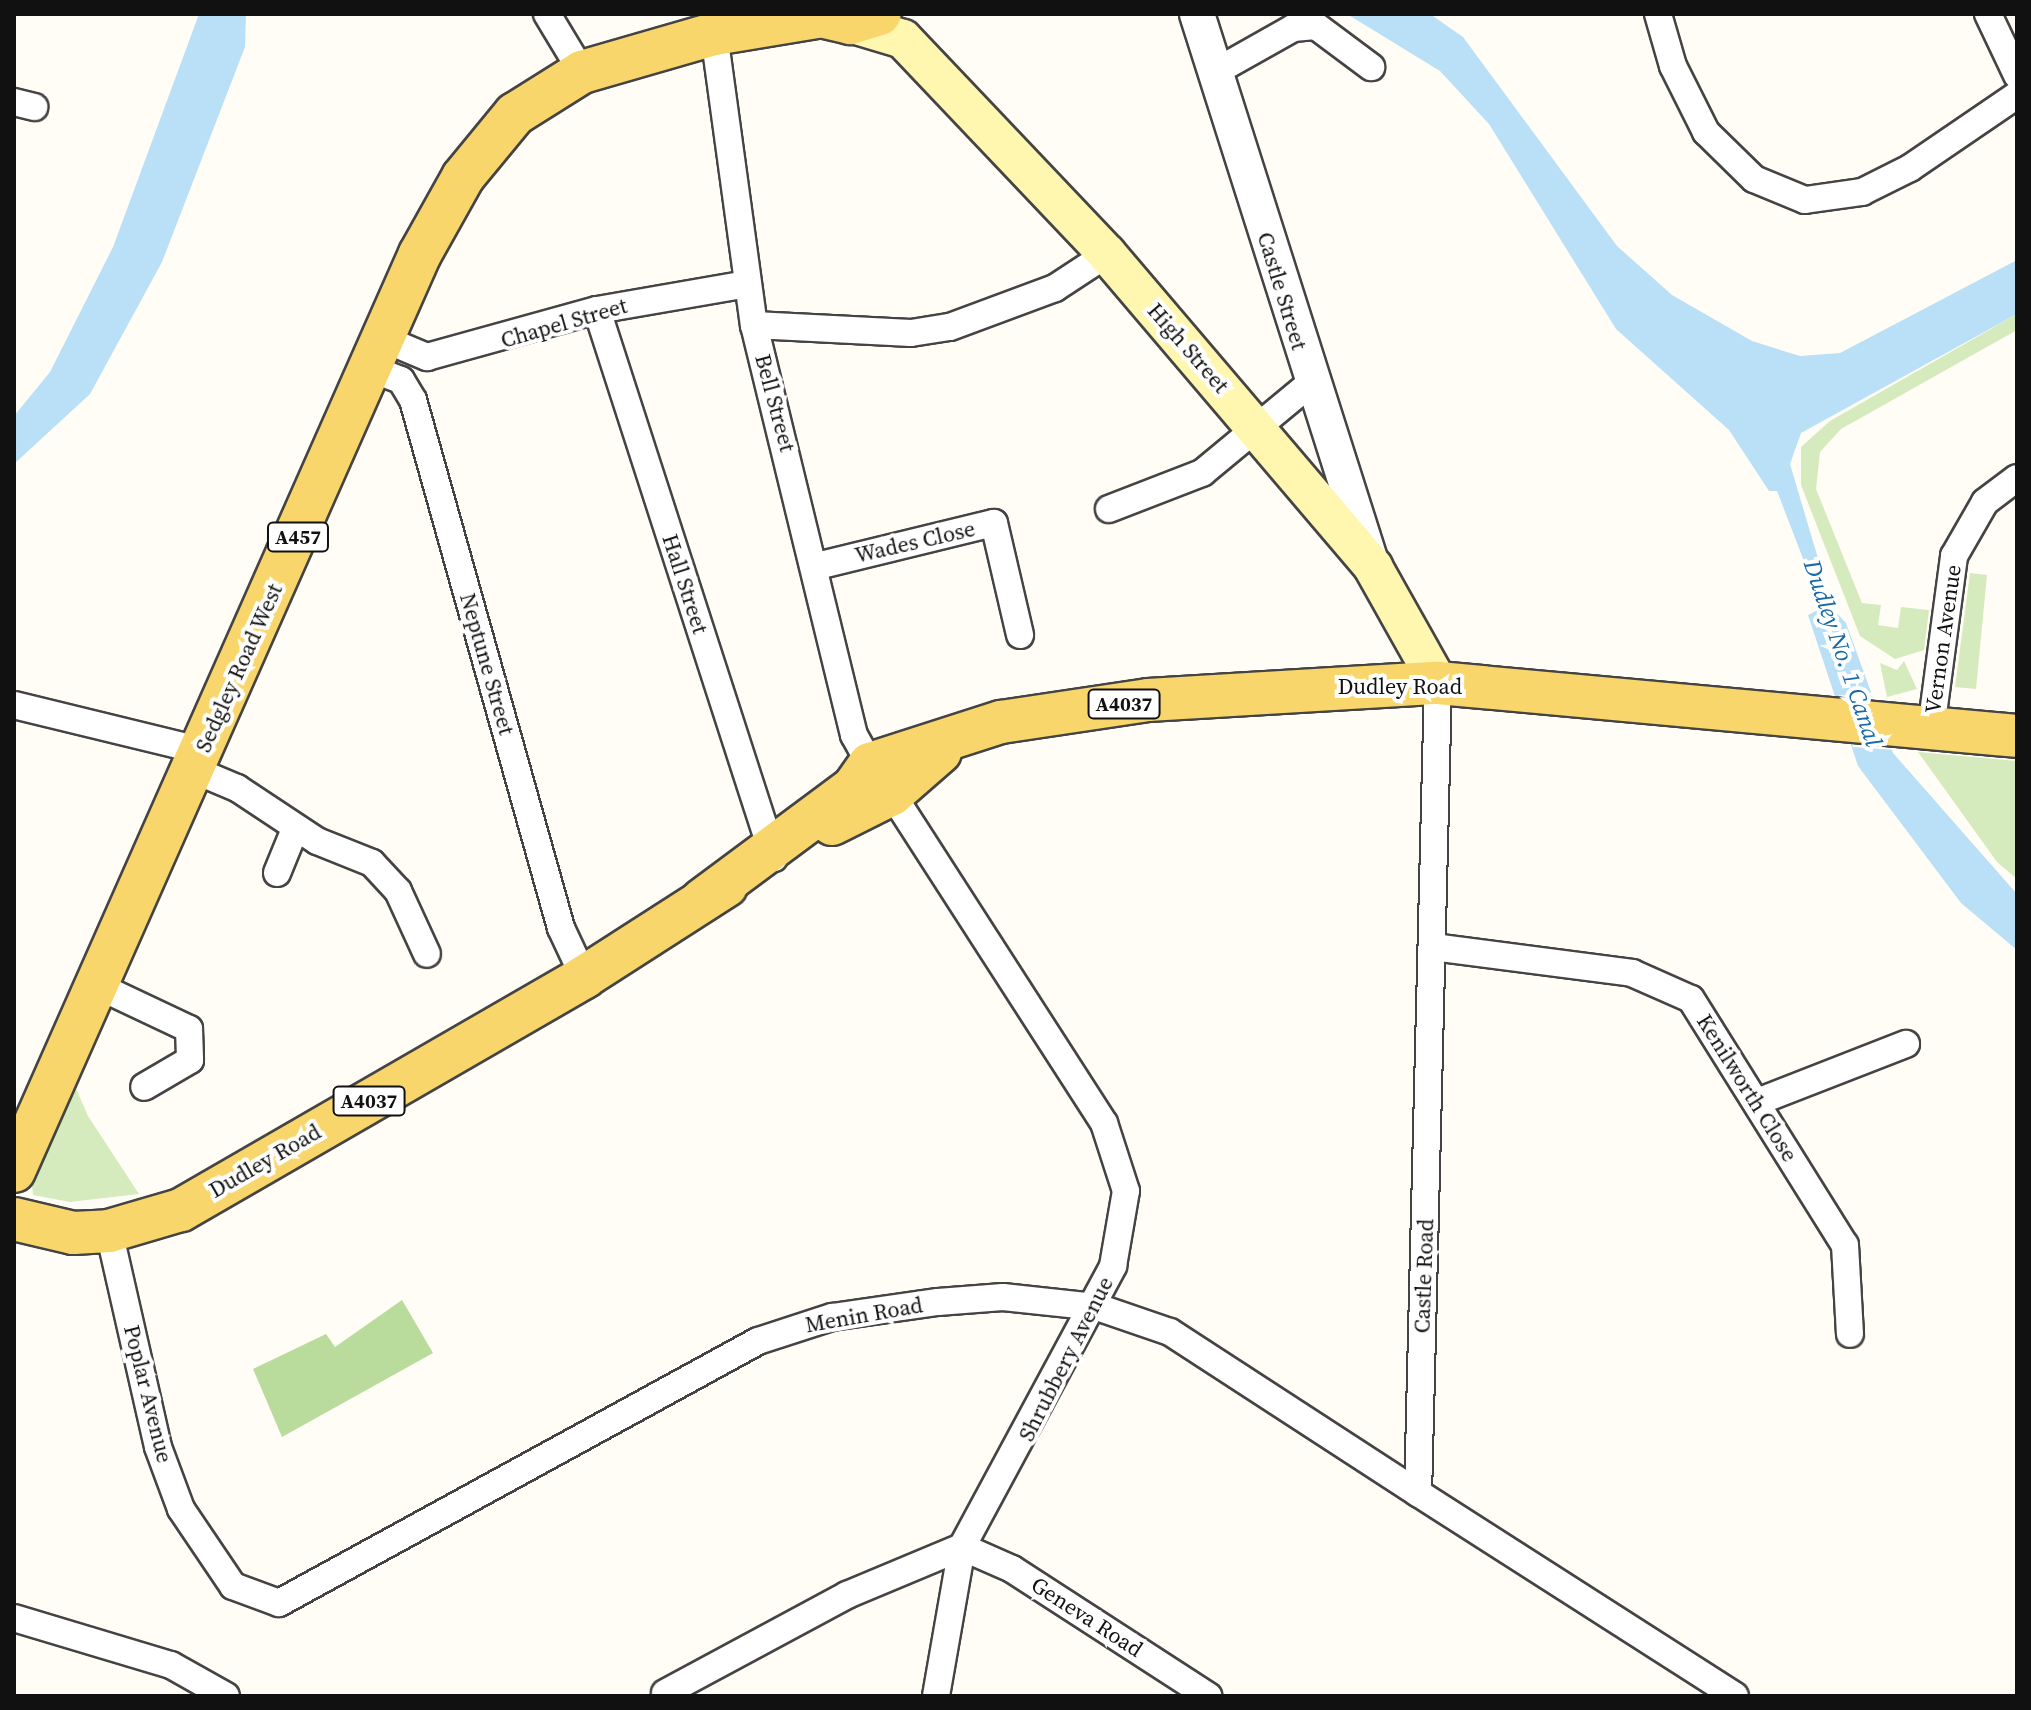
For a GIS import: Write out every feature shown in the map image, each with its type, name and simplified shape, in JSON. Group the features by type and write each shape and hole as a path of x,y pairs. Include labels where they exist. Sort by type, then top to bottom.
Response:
{"main road":[{"name":"Sedgley Road West","path":"14,1171 420,254 490,140 553,85 582,72 727,24 860,20"},
{"name":"High Street","path":"860,20 1107,254 1256,425 1373,567 1438,683"},
{"name":"Dudley Road","path":"14,1219 73,1233 109,1231 181,1210 584,977 880,779 957,739 1001,722 1148,700 1438,683 1919,728"},
{"name":"A4037","path":"1919,728 2017,736"}],"street":[{"path":"547,14 582,72"},
{"name":"Castle Street","path":"1197,14 1373,567"},
{"path":"1658,14 1673,66 1706,132 1754,179 1805,200 1862,192 1886,180 2017,95"},
{"path":"1988,14 2017,75"},
{"name":"Bell Street","path":"727,24 747,284 754,325 817,566 854,735 880,779"},
{"path":"1215,72 1293,28 1316,26 1371,67"},
{"path":"754,325 911,333 950,327 1055,288 1107,254"},
{"name":"Chapel Street","path":"378,354 427,357 597,310 747,284"},
{"name":"Hall Street","path":"597,310 773,853"},
{"name":"Neptune Street","path":"378,354 401,380 413,400 561,928 584,977"},
{"path":"1109,509 1202,473 1256,425 1312,382"},
{"name":"Vernon Avenue","path":"1919,728 1954,556 1985,502 2017,478"},
{"name":"Wades Close","path":"817,566 994,523 1020,635"},
{"name":"Castle Road","path":"1418,1493 1438,683"},
{"path":"14,705 198,761 295,829 385,874 427,954"},
{"name":"Shrubbery Avenue","path":"880,779 1104,1123 1126,1191 1113,1266 1097,1307 962,1547 936,1696"},
{"path":"277,873 295,829"},
{"name":"Kenilworth Close","path":"1433,947 1660,980 1691,999 1845,1245 1850,1334"},
{"path":"96,985 189,1029 190,1060 144,1087"},
{"path":"1757,1102 1906,1044"},
{"name":"Poplar Avenue","path":"109,1231 158,1447 181,1509 233,1586 279,1603"},
{"name":"Menin Road","path":"279,1603 798,1326 1003,1297 1097,1307 1170,1332 1418,1493"},
{"path":"1418,1493 1735,1696"},
{"path":"665,1693 847,1595 962,1547"},
{"name":"Geneva Road","path":"962,1547 1012,1569 1208,1696"},
{"path":"14,1618 171,1665 226,1696"}],"green space":[{"path":"2017,314 2017,330 1841,429 1820,452 1816,489 1862,603 1881,605 1878,625 1898,628 1901,607 1929,610 1924,650 1895,659 1860,636 1801,485 1801,447 1830,421"},
{"path":"1970,573 1987,575 1976,689 1955,687"},
{"path":"1904,661 1917,689 1887,697 1880,663 1897,670"},
{"path":"1918,752 2017,761 2017,879 1997,862"},
{"path":"74,1084 88,1116 139,1194 70,1202 33,1195 31,1177"},
{"path":"402,1300 433,1353 282,1437 253,1369 326,1334 335,1347"}],"water":[{"path":"199,14 246,14 245,47 162,262 90,394 14,464 14,416 50,372 113,247"},
{"name":"Dudley No. 1 Canal","path":"1347,14 1430,14 1463,37 1617,246 1672,295 1752,341 1800,356 1840,353 2017,260 2017,314 1801,433 1790,464 1833,609 1846,623 1893,753 2017,894 2017,950 1961,903 1858,766 1808,615 1822,608 1777,491 1769,491 1729,430 1616,329 1489,124 1440,71"}],"pier":[{"path":"1839,695 1880,697 1896,750 1853,747"}]}
